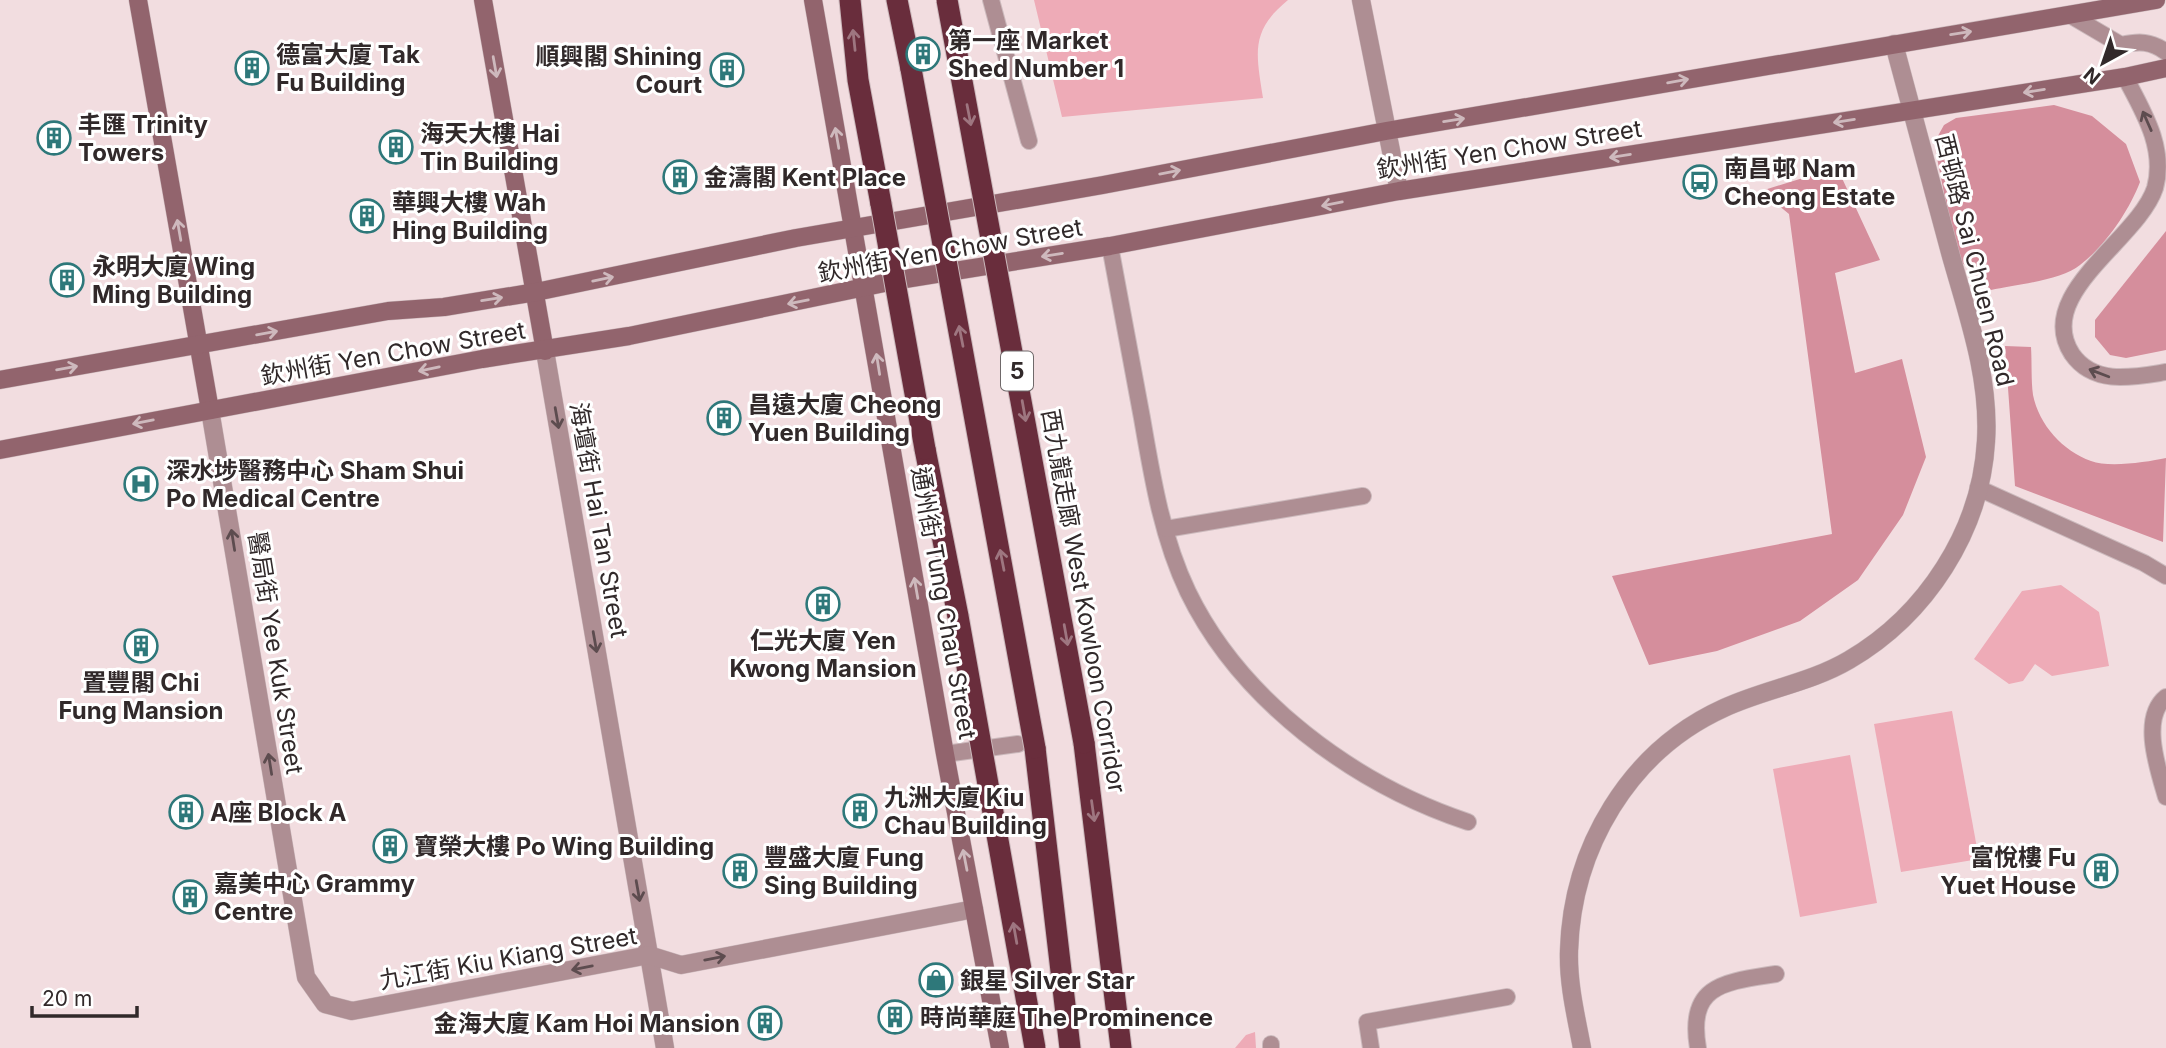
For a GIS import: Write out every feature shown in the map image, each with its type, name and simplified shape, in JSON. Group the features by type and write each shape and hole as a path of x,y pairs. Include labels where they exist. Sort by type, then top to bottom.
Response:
{"highway":[{"path":"850,0 859,80 1035,1048"},
{"name":"5","path":"897,0 1020,660 1053,889 1070,1048"},
{"name":"西九龍走廊 West Kowloon Corridor","path":"947,0 1071,664 1099,855 1121,1048"}],"main road":[{"name":"醫局街 Yee Kuk Street","path":"138,0 210,410"},
{"name":"海壇街 Hai Tan Street","path":"483,0 545,351"},
{"name":"通州街 Tung Chau Street","path":"813,0 945,754 1000,1048"},
{"name":"欽州街 Yen Chow Street","path":"0,380 388,311 444,307 536,292 796,238 1386,131 2156,0"},
{"name":"欽州街 Yen Chow Street","path":"0,450 482,359 545,351 865,289 899,280 1110,246 1399,191 2125,77 2166,68"}],"street":[{"path":"1361,0 1399,191"},
{"name":"西邨路 Sai Chuen Road","path":"1581,1048 1571,988 1571,921 1587,855 1601,824 1620,795 1641,768 1693,724 1755,695 1821,675 1849,660 1895,627 1941,574 1958,544 1978,488 1986,441 1982,371 1894,44"},
{"name":"海壇街 Hai Tan Street","path":"545,351 666,1048"},
{"name":"醫局街 Yee Kuk Street","path":"210,410 306,976 320,999 339,1009"},
{"name":"九江街 Kiu Kiang Street","path":"339,1009 367,1008 649,955 681,965 974,909"}],"lane":[{"path":"991,0 1029,141"},
{"path":"2070,15 2121,45 2139,41 2156,45 2166,52"},
{"path":"2125,77 2157,143 2155,187 2140,213 2068,301 2063,330 2073,356 2095,373 2120,378 2166,372"},
{"path":"1110,246 1156,494 1188,592 1228,655 1288,720 1351,766 1433,810 1468,822"},
{"path":"1978,488 2144,563 2166,576"},
{"path":"1166,529 1363,496"},
{"path":"2166,697 2157,704 2152,718 2166,797"},
{"path":"945,754 1018,744"},
{"path":"1698,1048 1694,1021 1708,992 1722,984 1776,974"},
{"path":"1371,1048 1367,1022 1507,997"}],"shaded area":[{"path":"1034,0 1288,0 1267,22 1259,44 1263,98 1062,117"},
{"path":"2054,105 2092,116 2126,144 2140,182 2130,205 2115,227 2080,265 2062,275 1991,290 1957,258 1934,143 1944,125 1956,118"},
{"path":"1819,173 1841,176 1880,260 1835,273 1855,373 1902,359 1926,457 1903,515 1858,580 1800,621 1717,651 1649,665 1612,576 1832,534 1789,214 1761,191"},
{"path":"2166,231 2166,350 2126,358 2110,355 2095,337 2095,320"},
{"path":"2005,346 2031,347 2032,389 2036,406 2054,435 2071,451 2091,461 2108,464 2139,463 2166,458 2163,542 2015,486"},
{"path":"2061,585 2099,612 2109,666 2052,676 2035,664 2023,681 2009,684 1974,659 2022,591"},
{"path":"1952,711 1979,859 1901,872 1874,724"},
{"path":"1850,755 1877,903 1800,917 1773,769"},
{"path":"1255,1032 1256,1048 1235,1048 1246,1035"}],"place":[{"name":"第一座 Market Shed Number 1","path":"923,54"},
{"name":"德富大廈 Tak Fu Building","path":"252,68"},
{"name":"順興閣 Shining Court","path":"727,70"},
{"name":"丰匯 Trinity Towers","path":"54,138"},
{"name":"海天大樓 Hai Tin Building","path":"396,147"},
{"name":"金濤閣 Kent Place","path":"680,177"},
{"name":"南昌邨 Nam Cheong Estate","path":"1700,182"},
{"name":"華興大樓 Wah Hing Building","path":"367,216"},
{"name":"永明大廈 Wing Ming Building","path":"67,280"},
{"name":"昌遠大廈 Cheong Yuen Building","path":"724,418"},
{"name":"深水埗醫務中心 Sham Shui Po Medical Centre","path":"141,484"},
{"name":"仁光大廈 Yen Kwong Mansion","path":"823,604"},
{"name":"置豐閣 Chi Fung Mansion","path":"141,646"},
{"name":"九洲大廈 Kiu Chau Building","path":"860,811"},
{"name":"A座 Block A","path":"186,812"},
{"name":"寶榮大樓 Po Wing Building","path":"390,846"},
{"name":"豐盛大廈 Fung Sing Building","path":"740,871"},
{"name":"富悅樓 Fu Yuet House","path":"2101,871"},
{"name":"嘉美中心 Grammy Centre","path":"190,897"},
{"name":"銀星 Silver Star","path":"936,980"},
{"name":"時尚華庭 The Prominence","path":"895,1017"},
{"name":"金海大廈 Kam Hoi Mansion","path":"765,1023"}]}
